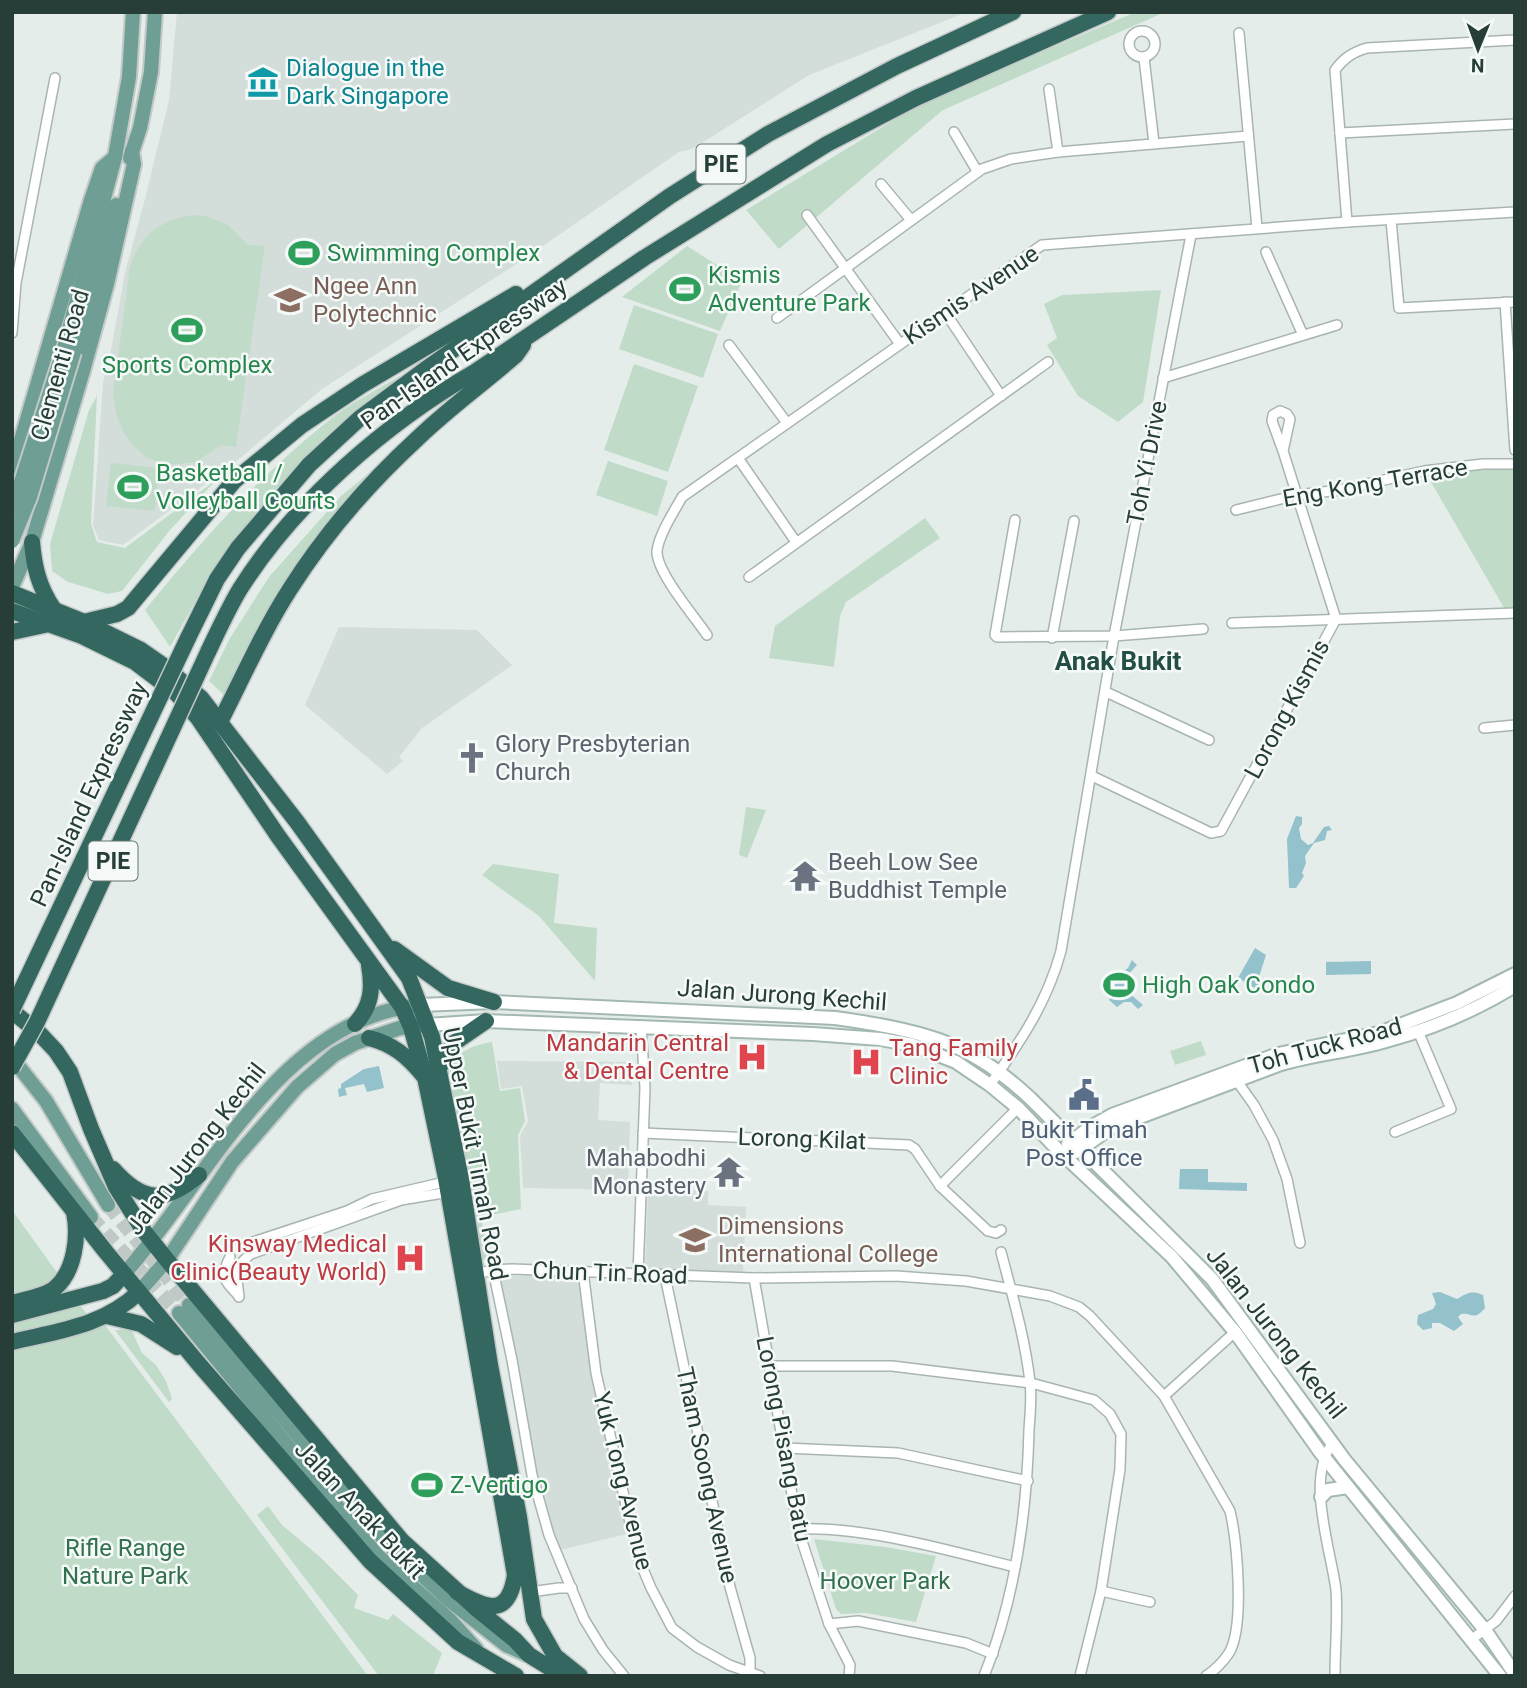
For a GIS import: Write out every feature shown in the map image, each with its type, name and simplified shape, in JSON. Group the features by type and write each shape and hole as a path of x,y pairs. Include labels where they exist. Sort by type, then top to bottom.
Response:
{"highway":[{"name":"Pan-Island Expressway","path":"12,1011 217,579 238,548 309,465 360,418 670,196 768,134 897,66 1013,12"},
{"name":"Pan-Island Expressway","path":"12,1067 42,1011 208,652 240,590 306,505 383,435 447,387 475,372 644,258 827,144 916,98 1108,12"},
{"path":"84,622 117,614 128,608 234,481 302,425 362,385 520,292 541,281 555,278"},
{"path":"220,722 289,589 324,541 365,490 418,438 521,351 526,336"},
{"path":"12,632 52,617 37,577 32,542"},
{"name":"Upper Bukit Timah Road","path":"12,593 82,636 135,662 176,693 198,718 368,962 419,1026 439,1068 454,1186 515,1575 512,1593 505,1602 495,1606 482,1605 457,1592"},
{"name":"Upper Bukit Timah Road","path":"12,611 84,622 141,650 201,698 409,978 420,1005 419,1026 425,1077 476,1274 534,1619 555,1656 580,1676"},
{"path":"384,942 448,988 494,1002"},
{"path":"355,1024 363,1016 370,1001 368,962"},
{"name":"Jalan Anak Bukit","path":"12,1011 40,1034 70,1072 102,1157 127,1206 167,1260 402,1541 529,1655 563,1676"},
{"path":"439,1068 454,1043 486,1021"},
{"path":"369,1038 399,1049 425,1077"},
{"name":"Jalan Anak Bukit","path":"12,1133 198,1363 370,1561 458,1642 479,1653"},
{"path":"102,1157 129,1187 145,1195 173,1193 199,1175"},
{"path":"12,1303 53,1289 60,1282 72,1256 77,1236 73,1210"},
{"path":"12,1315 103,1291 113,1286 124,1274"},
{"path":"12,1342 74,1328 107,1316 139,1292"},
{"path":"107,1316 141,1324 198,1363"},
{"path":"479,1653 512,1674"}],"main road":[{"name":"Clementi Road","path":"12,541 30,497 115,157 129,77 133,12"},
{"name":"Clementi Road","path":"12,510 68,352 140,128 151,72 155,12"},
{"name":"Clementi Road","path":"12,587 32,542 107,284 134,164 132,151"},
{"name":"Clementi Road","path":"13,466 91,200 102,168 115,157"},
{"path":"12,504 27,512 36,509 45,496"},
{"name":"Toh Tuck Road","path":"1063,1155 1076,1145 1111,1128 1234,1077 1278,1054 1379,1033 1457,1003 1515,974"},
{"name":"Toh Tuck Road","path":"1234,1077 1306,1057 1360,1048 1418,1031 1463,1013 1515,986"},
{"name":"Jalan Jurong Kechil","path":"124,1274 154,1241 199,1175 277,1081 326,1038 402,1007 494,1002 835,1018 892,1026 930,1035 959,1046 1000,1071 1212,1279 1333,1443 1485,1630 1515,1674"},
{"name":"Jalan Jurong Kechil","path":"139,1292 167,1260 232,1162 297,1087 335,1054 369,1038 419,1026 486,1021 880,1039 934,1052 956,1062 990,1084 1018,1108 1063,1155 1172,1257 1235,1332 1325,1458 1500,1676"},
{"path":"12,1058 46,1101 108,1205"},
{"path":"12,1109 91,1217"},
{"name":"Jalan Anak Bukit","path":"479,1653 450,1620 378,1556 184,1309 388,1544 449,1600 506,1645 529,1655"},
{"path":"1321,1497 1328,1490 1348,1487"},
{"path":"1439,1601 1448,1602 1452,1598 1452,1590"}],"street":[{"path":"1239,33 1256,228"},
{"path":"1347,222 1335,70 1354,51 1367,48 1515,40"},
{"path":"1144,58 1154,143"},
{"path":"12,333 16,283 55,78"},
{"path":"1049,89 1058,152"},
{"path":"1339,133 1515,124"},
{"path":"954,132 977,171"},
{"path":"777,318 977,171 1011,159 1058,152 1248,136"},
{"path":"881,184 911,220"},
{"name":"Kismis Avenue","path":"708,635 663,572 657,550 682,497 1042,245 1515,212"},
{"path":"807,215 901,344"},
{"path":"1391,219 1399,308 1510,302 1515,450"},
{"name":"Toh Yi Drive","path":"990,1084 1033,1022 1055,975 1061,951 1114,636 1191,235"},
{"path":"1266,252 1303,335"},
{"path":"945,312 1001,396"},
{"path":"1163,378 1337,325"},
{"path":"729,345 788,423"},
{"path":"748,577 1048,362"},
{"path":"1232,623 1336,619 1283,450"},
{"path":"738,458 796,542"},
{"name":"Eng Kong Terrace","path":"1237,510 1297,495 1340,490 1434,470 1483,464 1515,464"},
{"path":"1015,520 995,635 997,638 1114,636 1203,629"},
{"path":"1052,638 1074,521"},
{"name":"Lorong Kismis","path":"1092,776 1211,833 1222,831 1336,619 1515,613"},
{"path":"1106,692 1209,740"},
{"path":"1484,728 1515,725"},
{"path":"638,1275 645,1088 641,1026"},
{"name":"Toh Tuck Road","path":"1395,1132 1451,1109 1418,1031"},
{"path":"1234,1077 1254,1105 1273,1140 1287,1180 1300,1242"},
{"path":"940,1186 1018,1108"},
{"name":"Lorong Kilat","path":"643,1133 909,1145 915,1149 940,1186 988,1231 996,1233 1001,1230"},
{"path":"247,1244 347,1212 372,1199 454,1186"},
{"path":"230,1257 223,1270 225,1281 239,1297 238,1266 251,1254 401,1200 454,1186"},
{"path":"984,1676 993,1654 1015,1567 1028,1481 1031,1383 1001,1252"},
{"path":"493,1270 532,1475 548,1535 584,1619 603,1650 624,1676"},
{"name":"Chun Tin Road","path":"476,1274 493,1270 754,1278 896,1276 965,1281 1050,1296 1079,1307 1164,1396 1230,1511 1235,1532 1238,1614 1234,1639 1219,1672 1206,1676"},
{"name":"Yuk Tong Avenue","path":"583,1271 596,1373 631,1527 647,1580 672,1628 697,1647 729,1665 755,1674"},
{"name":"Tham Soong Avenue","path":"665,1276 730,1587 755,1674"},
{"name":"Lorong Pisang Batu","path":"754,1278 798,1529 829,1625 850,1665 849,1676"},
{"path":"1164,1396 1235,1332"},
{"path":"770,1366 892,1366 1031,1383 1094,1400 1110,1414 1121,1434 1120,1469 1101,1591 1080,1676"},
{"path":"1325,1458 1333,1443"},
{"path":"785,1448 898,1453 1028,1481"},
{"name":"Jalan Jurong Kechil","path":"1325,1458 1320,1473 1321,1497 1336,1591 1335,1676"},
{"path":"798,1529 854,1532 1015,1567"},
{"path":"555,1588 567,1577"},
{"path":"530,1592 572,1588"},
{"path":"1101,1591 1150,1602"},
{"path":"1472,1639 1496,1621 1515,1596"},
{"path":"829,1625 858,1620 966,1643 993,1654"}],"shaded area":[{"name":"Ngee Ann Polytechnic","path":"177,12 967,12 809,75 694,148 679,152 521,261 322,389 239,459 123,545 99,540 93,525 103,383 125,273 169,100"},
{"path":"339,627 477,630 512,665 422,728 399,757 403,761 387,774 305,705"},
{"path":"497,1061 626,1062 633,1070 632,1085 600,1083 598,1120 630,1122 628,1190 523,1188 520,1136 528,1121 522,1086 501,1089"},
{"name":"Dimensions International College","path":"648,1189 708,1191 708,1205 746,1207 743,1273 645,1270"},
{"path":"585,1275 627,1534 556,1551 534,1475 499,1276"}],"green space":[{"path":"1136,12 1165,12 943,110 779,249 746,210 925,101"},
{"name":"Sports Complex","path":"194,215 207,216 228,225 248,245 265,246 236,447 221,445 196,462 170,465 147,458 131,443 117,416 113,394 130,267 135,255 146,237 154,230 172,220"},
{"name":"Kismis Adventure Park","path":"687,246 742,281 720,331 622,297"},
{"path":"1161,290 1143,402 1118,422 1078,396 1047,345 1057,338 1044,304 1062,295"},
{"path":"634,305 718,334 703,378 619,349"},
{"path":"634,364 698,386 668,472 604,450"},
{"path":"401,375 214,568 170,647 145,610 187,559 232,510 303,442 345,408"},
{"path":"97,396 91,524 97,542 125,548 216,480 170,530 122,591 108,594 68,582 52,571 50,544 89,410"},
{"path":"406,443 350,499 226,697 209,681 230,638 269,577 341,496"},
{"path":"608,461 668,481 657,516 596,495"},
{"name":"Basketball / Volleyball Courts","path":"111,463 159,468 155,511 106,506"},
{"path":"1515,463 1515,612 1507,613 1424,470"},
{"path":"925,518 940,538 846,602 840,616 834,667 769,658 775,626"},
{"path":"746,807 766,810 747,858 739,855"},
{"path":"493,864 559,874 554,923 597,928 595,981 539,916 482,875"},
{"path":"1201,1041 1206,1055 1175,1065 1170,1051"},
{"path":"492,1042 500,1091 520,1088 525,1121 518,1135 521,1209 481,1217 488,1259 481,1260 472,1249 449,1064 468,1049"},
{"name":"Rifle Range Nature Park","path":"12,1210 96,1327 105,1325 368,1676 12,1676"},
{"path":"131,1329 142,1353 156,1365 166,1381 172,1399 169,1402 115,1330"},
{"path":"268,1506 282,1525 320,1557 358,1595 354,1608 388,1620 393,1614 442,1653 433,1676 379,1676 257,1515"},
{"name":"Hoover Park","path":"814,1539 936,1556 916,1622 866,1613 841,1614 836,1609"}],"water":[{"path":"1296,816 1302,817 1299,828 1301,839 1308,845 1313,843 1324,827 1329,826 1332,830 1327,831 1325,840 1314,843 1305,856 1306,863 1302,873 1304,876 1296,888 1289,888 1287,839"},
{"path":"1255,948 1266,955 1258,980 1258,990 1238,978"},
{"name":"High Oak Condo","path":"1132,960 1137,965 1127,976 1124,985 1143,1005 1138,1009 1131,1002 1124,1002 1117,1007 1109,1000 1114,992 1116,977 1128,968"},
{"path":"1371,961 1371,974 1326,975 1326,962"},
{"path":"379,1066 384,1088 367,1092 364,1084 345,1088 347,1095 339,1097 338,1089 341,1084 364,1069"},
{"path":"1180,1169 1208,1169 1208,1182 1247,1183 1247,1191 1179,1189"},
{"path":"1440,1292 1457,1299 1470,1293 1479,1293 1483,1295 1485,1308 1475,1316 1461,1314 1458,1317 1463,1324 1454,1331 1440,1323 1432,1323 1432,1328 1423,1330 1417,1324 1418,1315 1433,1309 1436,1304 1432,1293"}],"tunnel":[{"path":"108,1205 189,1305"},
{"path":"91,1217 179,1313"}],"place":[{"name":"Dialogue in the Dark Singapore","path":"263,82"},
{"name":"Swimming Complex","path":"304,253"},
{"name":"Kismis Adventure Park","path":"685,289"},
{"name":"Ngee Ann Polytechnic","path":"290,300"},
{"name":"Sports Complex","path":"187,330"},
{"name":"Basketball / Volleyball Courts","path":"133,487"},
{"name":"Glory Presbyterian Church","path":"472,758"},
{"name":"Beeh Low See Buddhist Temple","path":"805,876"},
{"name":"High Oak Condo","path":"1119,985"},
{"name":"Mandarin Central & Dental Centre","path":"752,1057"},
{"name":"Tang Family Clinic","path":"866,1062"},
{"name":"Bukit Timah Post Office","path":"1084,1095"},
{"name":"Mahabodhi Monastery","path":"729,1172"},
{"name":"Dimensions International College","path":"695,1240"},
{"name":"Kinsway Medical Clinic(Beauty World)","path":"410,1258"},
{"name":"Z-Vertigo","path":"427,1485"}],"district":[{"name":"Anak Bukit","path":"1118,661"}]}
